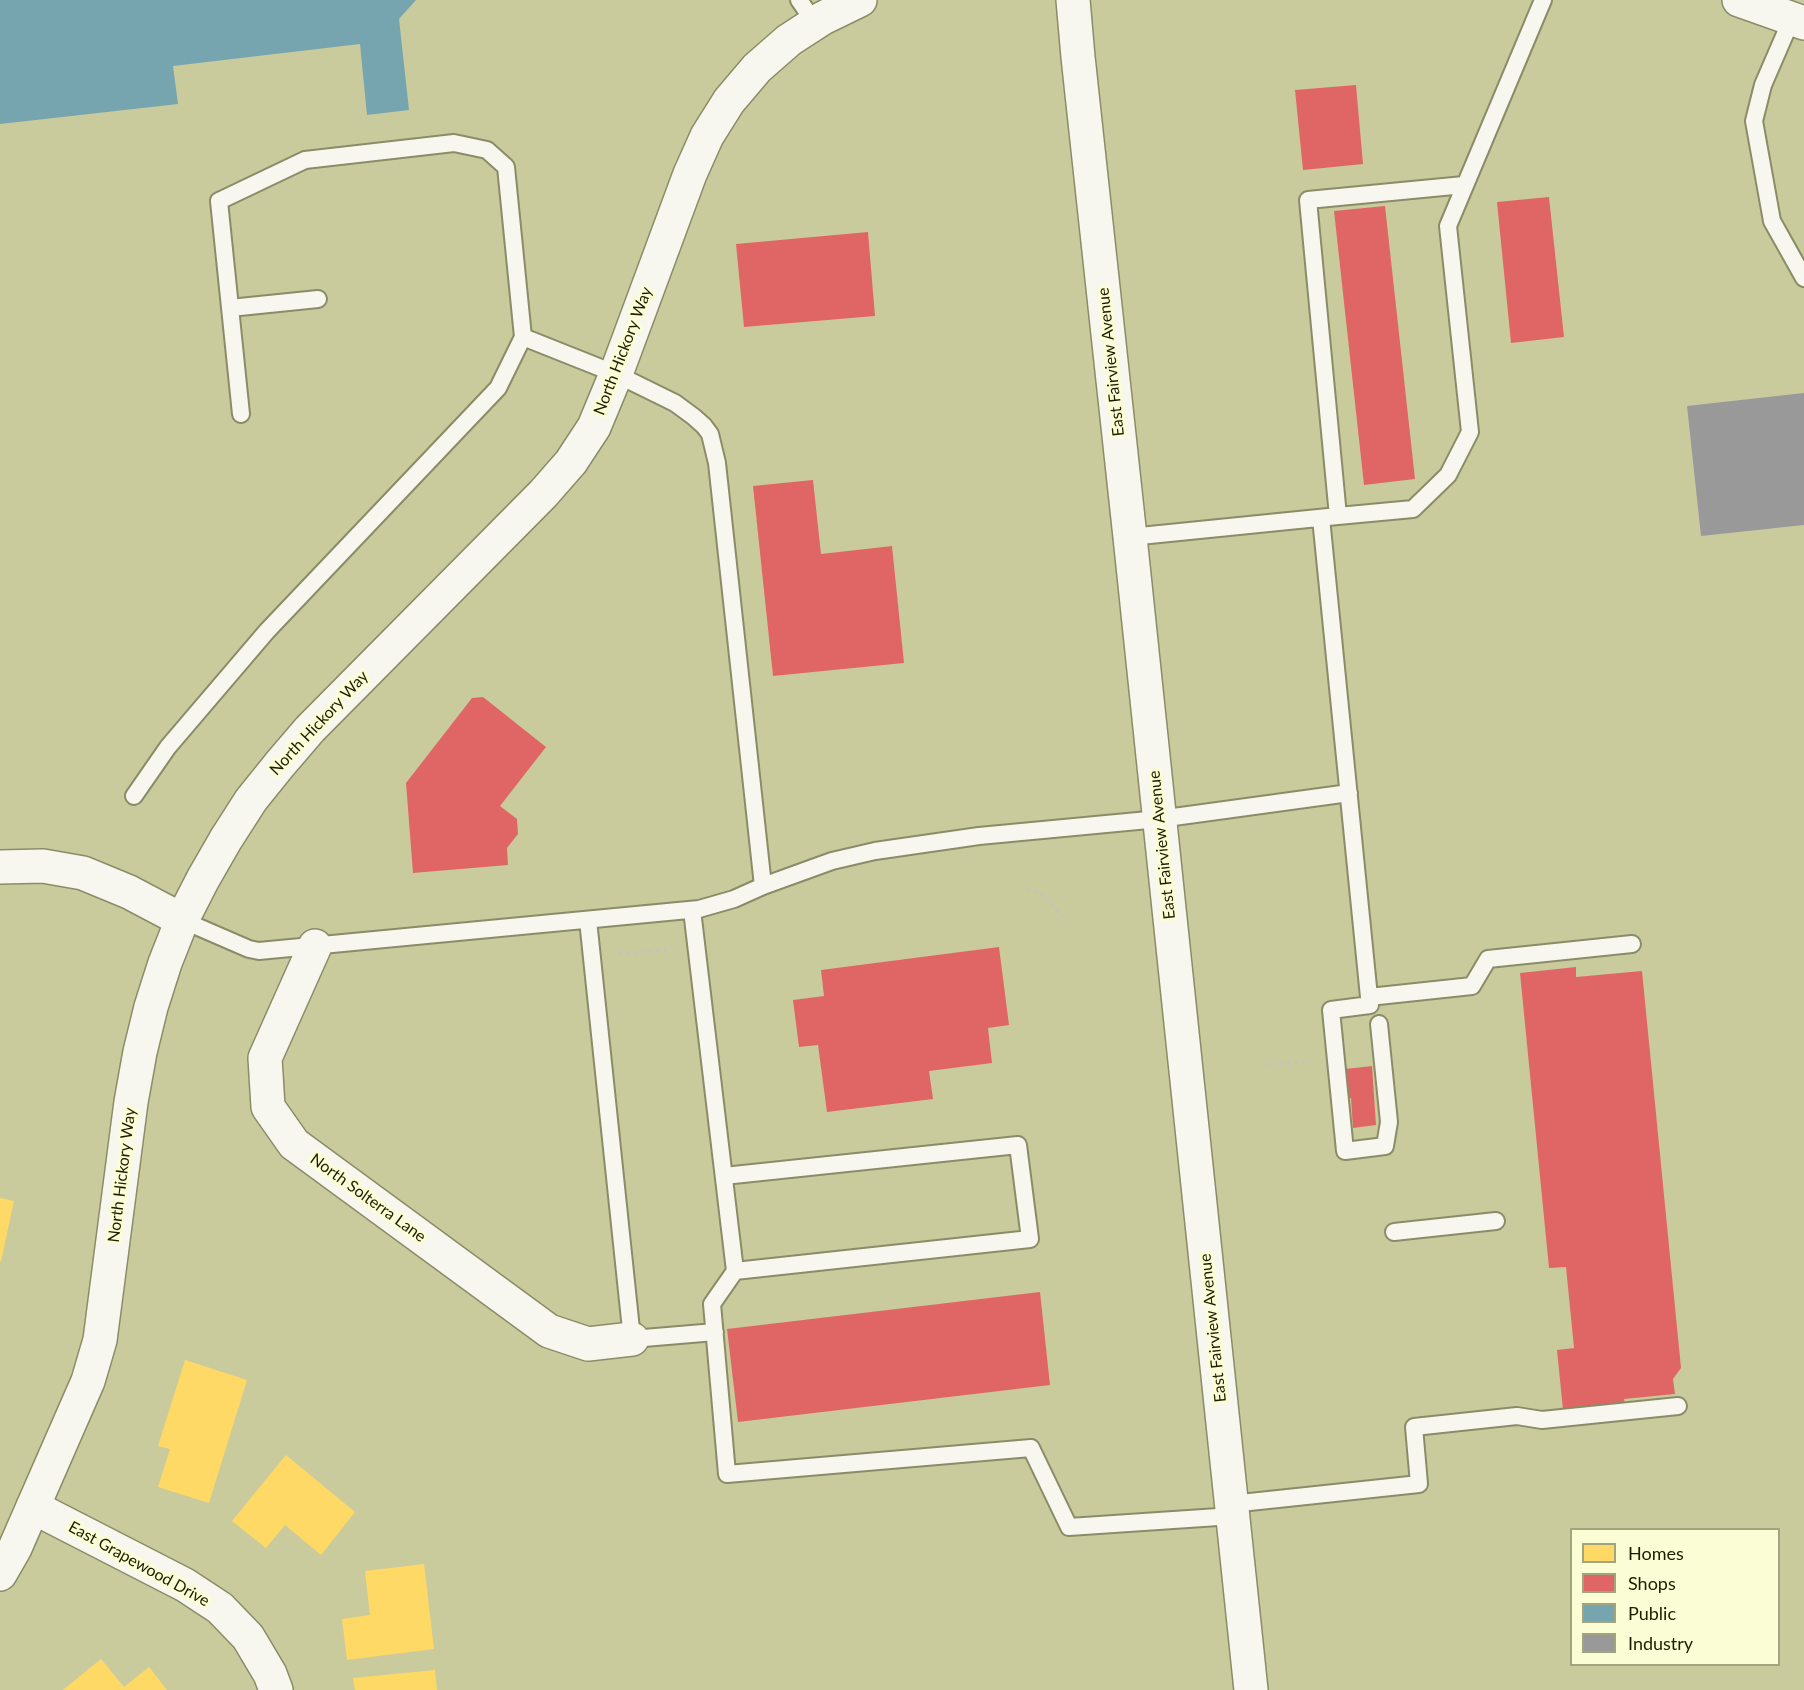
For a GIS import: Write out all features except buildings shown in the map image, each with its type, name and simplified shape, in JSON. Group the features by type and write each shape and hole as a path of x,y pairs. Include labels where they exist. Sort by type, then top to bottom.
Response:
{"street":[{"name":"North Hickory Way","path":"0,1574 15,1548 88,1381 100,1340 131,1102 140,1052 165,963 202,879 251,800 310,729 543,494 571,462 594,427 690,174 707,136 729,101 757,68 789,40 807,12 860,0"},
{"name":"East Fairview Avenue","path":"1073,0 1251,1690"},
{"path":"1739,0 1798,20"},
{"path":"0,867 43,866 83,873 129,892 182,920"},
{"name":"North Solterra Lane","path":"315,946 264,1058 268,1107 294,1144 549,1331 588,1344 632,1340"},
{"name":"East Grapewood Drive","path":"33,1506 185,1585 220,1608 248,1637 270,1674 276,1690"}],"lane":[{"path":"1130,537 1413,509 1448,475 1470,432 1448,226 1542,0"},
{"path":"1798,20 1763,85 1754,121 1772,221 1804,278"},
{"path":"134,796 168,747 267,631 498,388 523,338 506,167 487,150 454,143 305,160 219,201 241,414"},
{"path":"1464,185 1308,200 1349,793 1369,997 1472,986 1488,959 1632,944"},
{"path":"230,308 318,299"},
{"path":"523,338 616,374 675,403 694,417 710,434 714,447 763,886"},
{"path":"182,920 249,949 259,951 692,910 734,899 832,861 875,851 979,836 1159,819 1349,793"},
{"path":"692,910 735,1271 712,1304 727,1474 1031,1448 1069,1527 1232,1510 1419,1484 1414,1427 1517,1416 1542,1420 1678,1406"},
{"path":"588,920 632,1340 715,1332"},
{"path":"1370,1005 1331,1010 1346,1151 1385,1146 1389,1122 1379,1024"},
{"path":"724,1176 1018,1145 1030,1239 735,1271"},
{"path":"1394,1232 1496,1221"}],"path":[{"path":"1027,888 1047,897 1062,918"},
{"path":"619,954 672,949"}]}
